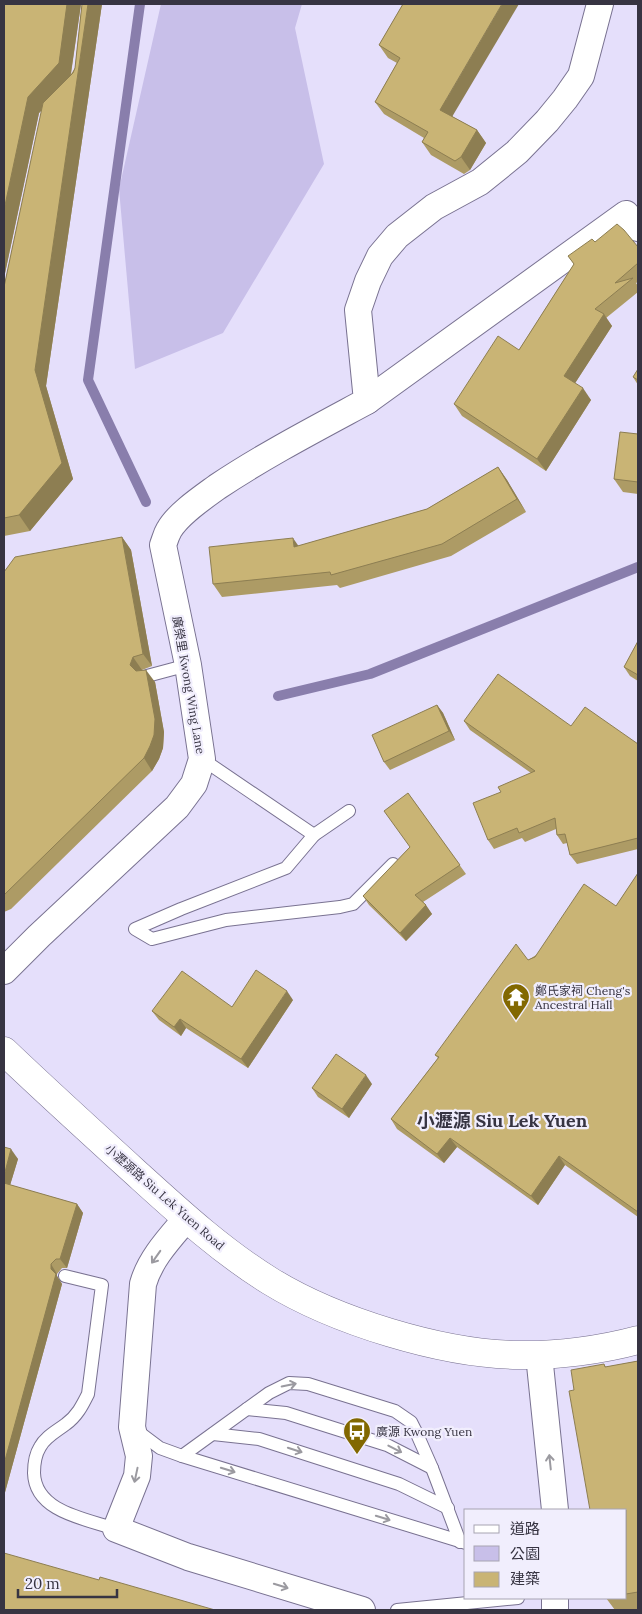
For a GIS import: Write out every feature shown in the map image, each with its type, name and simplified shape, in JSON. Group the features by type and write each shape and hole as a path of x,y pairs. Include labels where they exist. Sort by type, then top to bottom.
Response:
{"street":[{"path":"367,401 358,310 368,281 380,256 397,236 434,208 480,182 517,152 547,121 581,76 600,4"},
{"name":"廣榮里 Kwong Wing Lane","path":"4,971 178,807 194,784 202,759 188,665 163,545 169,530 203,497 238,473 367,401 626,214 638,228"},
{"name":"小瀝源路 Siu Lek Yuen Road","path":"4,1051 186,1219 234,1257 271,1282 298,1296 364,1324 457,1348 517,1355 539,1355 590,1349 638,1340"},
{"path":"186,1219 166,1242 147,1270 142,1284 132,1427 139,1456 136,1476 116,1529 188,1557 362,1610"},
{"path":"539,1355 555,1509"}],"lane":[{"path":"147,676 188,665"},
{"path":"202,759 314,835"},
{"path":"349,811 314,835 286,868 135,929 152,938 226,920 353,904 393,864"},
{"path":"64,1276 102,1285 88,1394 80,1410 40,1446 34,1463 34,1481 42,1497 55,1508 116,1529"},
{"path":"182,1456 269,1393 289,1383 308,1384 395,1411 411,1422 418,1434 463,1542"},
{"path":"247,1409 286,1413 387,1445 432,1468"},
{"path":"132,1427 160,1448 182,1456 463,1542"},
{"path":"213,1434 259,1438 399,1484 448,1508"},
{"path":"397,1610 508,1599"}],"green space":[{"path":"161,4 302,4 295,28 324,164 223,333 135,369 119,189"}],"building":[{"path":"4,4 67,4 59,63 28,97 4,210"},
{"path":"82,4 88,4 35,370 62,463 19,515 4,518 4,287 43,103 73,73 75,68"},
{"path":"403,4 502,4 440,110 477,130 461,157 455,161 422,142 428,132 375,102 400,58 379,45"},
{"path":"617,224 638,247 638,263 615,283 633,278 595,309 604,314 564,376 583,388 537,459 454,404 498,336 519,350 574,264 568,256 592,239 595,242"},
{"path":"638,369 638,380 633,377"},
{"path":"620,432 638,434 638,482 614,479"},
{"path":"498,467 517,499 442,544 331,575 330,572 213,584 209,547 293,538 294,547 427,509"},
{"path":"122,537 143,654 133,657 130,665 136,671 146,670 155,719 154,735 144,758 4,895 4,572 15,557"},
{"path":"638,641 638,675 624,667"},
{"path":"498,674 571,726 585,707 638,744 638,838 570,855 565,834 557,835 555,818 519,833 517,828 488,840 473,803 501,792 498,787 535,771 464,721"},
{"path":"437,705 449,731 384,762 372,735"},
{"path":"408,793 460,865 415,895 426,905 400,933 363,896 410,847 384,811"},
{"path":"638,873 638,1212 559,1156 531,1196 450,1138 437,1154 391,1119 439,1057 435,1055 516,944 528,960 535,957 584,884 616,906"},
{"path":"256,970 287,991 241,1059 180,1019 174,1027 152,1011 182,971 232,1007"},
{"path":"336,1054 366,1075 342,1109 312,1088"},
{"path":"4,1147 11,1149 4,1176"},
{"path":"4,1183 77,1204 60,1259 56,1259 51,1264 51,1269 56,1274 4,1464"},
{"path":"638,1361 638,1592 627,1594 627,1509 590,1509 569,1391 574,1390 571,1370 604,1364 605,1367"},
{"path":"4,1553 99,1580 100,1577 215,1610 4,1610"}],"waterway":[{"path":"140,4 88,380 146,502"},
{"path":"278,696 370,674 638,567"}],"place":[{"name":"鄭氏家祠 Cheng's Ancestral Hall","path":"516,1021"},
{"name":"廣源 Kwong Yuen","path":"357,1455"}],"district":[{"name":"小瀝源 Siu Lek Yuen","path":"502,1120"}]}
